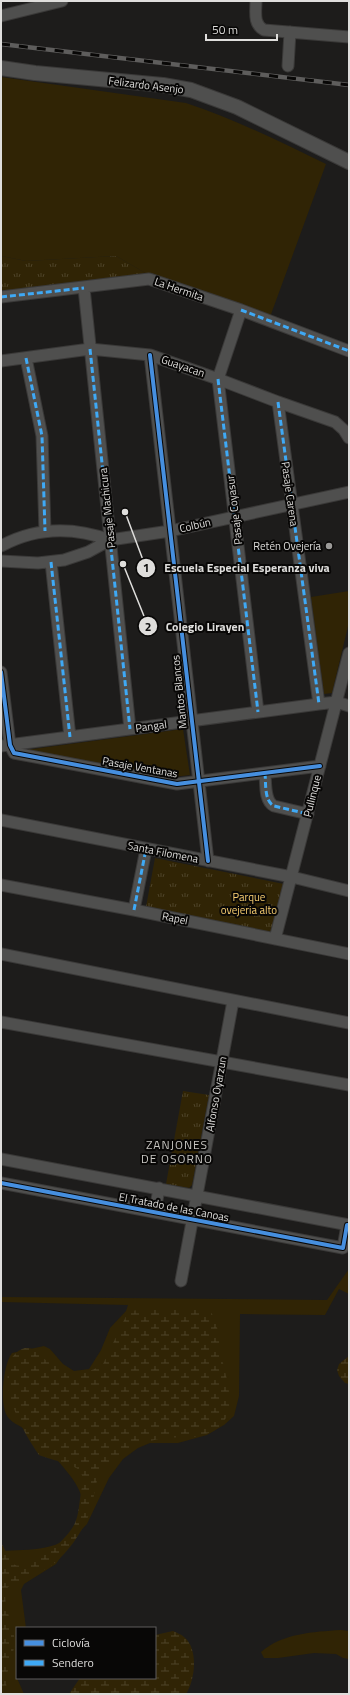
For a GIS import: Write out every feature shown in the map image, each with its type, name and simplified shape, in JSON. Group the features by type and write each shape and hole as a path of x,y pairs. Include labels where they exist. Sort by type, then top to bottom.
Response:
{"street":[{"path":"1,16 62,1"},
{"path":"256,1 256,21 259,26 267,31 349,37"},
{"path":"288,66 290,32"},
{"name":"Felizardo Asenjo","path":"1,68 35,73 163,85 191,90 237,107 349,162"},
{"name":"La Hermita","path":"1,297 149,279 241,310 349,351"},
{"name":"Pasaje Machicura","path":"84,288 130,729"},
{"path":"218,379 241,310"},
{"name":"Guayacan","path":"1,361 90,349 150,355 335,422 344,430 349,438"},
{"name":"Mantos Blancos","path":"150,355 208,861"},
{"path":"26,358 42,436 45,531"},
{"name":"Pasaje Coyasur","path":"218,379 258,712"},
{"name":"Pasaje Carena","path":"278,402 319,704"},
{"name":"Colbún","path":"1,560 24,563 51,562 76,556 110,540 170,531 349,492"},
{"name":"Colbún","path":"1,546 19,538 45,531 58,530 85,532 110,540"},
{"path":"51,562 70,737"},
{"name":"Pullinque","path":"275,939 349,653"},
{"path":"1,672 6,746"},
{"name":"Pangal","path":"6,746 319,704 337,702 349,706"},
{"name":"Pasaje Ventanas","path":"6,746 14,753 177,784 320,766"},
{"path":"265,773 268,799 270,803 274,806 308,814"},
{"name":"Santa Filomena","path":"1,820 292,877 349,891"},
{"path":"134,910 146,849"},
{"name":"Rapel","path":"1,885 134,910 349,954"},
{"path":"1,954 349,1023"},
{"name":"Alfonso Oyarzun","path":"181,1281 233,1001"},
{"path":"1,1022 221,1061 349,1086"},
{"name":"El Tratado de las Canoas","path":"1,1158 348,1225 343,1248 1,1183"},
{"path":"155,1212 159,1188"}],"green space":[{"path":"1,77 186,103 240,124 326,164 270,317 152,277 116,256 26,261 1,256"},
{"path":"1,256 26,261 116,256 152,277 1,293"},
{"path":"349,591 349,622 332,693 324,694 311,597"},
{"path":"183,729 190,775 174,777 25,750"},
{"name":"Parque ovejeria alto","path":"155,858 284,884 272,934 146,907"},
{"path":"183,1091 209,1095 192,1185 189,1188 166,1184"},
{"path":"349,1269 349,1294 339,1289 325,1315 240,1314 239,1396 234,1416 224,1425 207,1435 178,1443 150,1443 138,1448 123,1459 109,1478 87,1524 72,1540 56,1564 24,1584 21,1590 26,1627 16,1627 16,1679 17,1679 24,1694 1,1694 1,1551 36,1549 58,1544 74,1531 79,1520 82,1505 82,1498 79,1490 64,1467 40,1442 13,1422 6,1414 3,1401 3,1383 6,1366 12,1353 44,1346 50,1349 63,1364 74,1371 89,1369 101,1350 110,1328 126,1311 128,1305 1,1302 1,1297 327,1300"},
{"path":"208,1308 217,1327 229,1388 230,1400 225,1420 218,1428 207,1433 192,1437 165,1438 139,1445 115,1459 102,1471 97,1479 88,1516 80,1533 69,1549 49,1567 8,1587 5,1599 13,1630 14,1644 6,1679 8,1694 1,1694 1,1543 10,1560 15,1565 31,1563 49,1552 58,1545 75,1523 83,1481 79,1470 39,1455 32,1445 14,1410 10,1397 8,1372 10,1360 19,1350 30,1348 47,1361 68,1371 89,1371 103,1364 126,1316 132,1311 143,1309"},
{"path":"349,1356 349,1384 345,1383 339,1376 337,1370 339,1364"},
{"path":"341,1630 349,1631 349,1659 343,1658 336,1654 314,1653 278,1658 264,1658 261,1652 289,1637 309,1633"},
{"path":"173,1631 183,1636 189,1642 194,1657 194,1665 192,1681 186,1694 69,1694 79,1679 156,1679 156,1635"}],"railway":[{"path":"1,44 349,85"}],"marked path":[{"path":"1,297 84,288"},
{"path":"241,310 349,351"},
{"path":"90,349 130,729"},
{"path":"26,358 42,436 45,531"},
{"path":"218,379 258,712"},
{"path":"278,402 319,704"},
{"path":"51,562 70,737"},
{"path":"265,773 266,791 271,804 308,814"},
{"path":"134,910 146,849"}],"cycle path":[{"path":"150,355 208,861"},
{"path":"1,672 10,745 14,753 177,784 320,766"},
{"path":"1,1183 343,1248 347,1225 349,1225"}],"place":[{"name":"Escuela Especial Esperanza viva","path":"125,512"},
{"name":"Retén Ovejería","path":"329,546"},
{"name":"Colegio Lirayen","path":"123,564"}],"district":[{"name":"ZANJONES DE OSORNO","path":"177,1152"}]}
